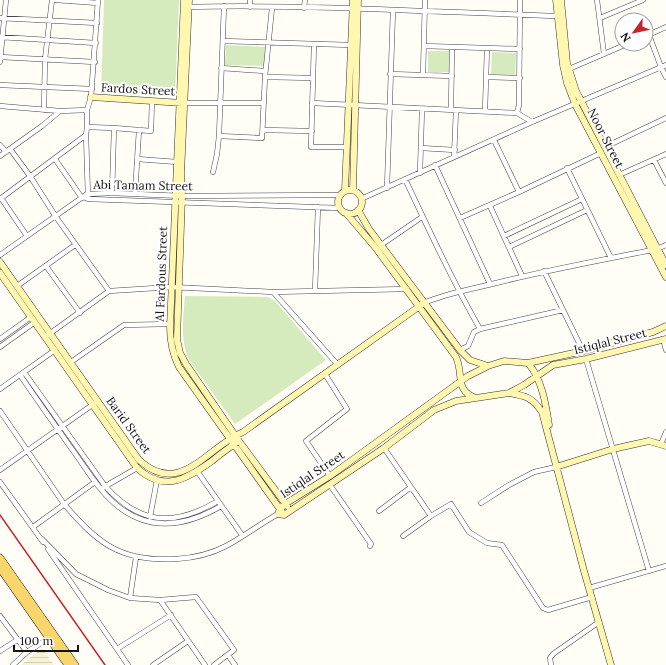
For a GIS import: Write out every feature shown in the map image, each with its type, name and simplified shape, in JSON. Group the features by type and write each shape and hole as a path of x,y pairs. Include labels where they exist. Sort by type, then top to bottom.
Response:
{"main road":[{"name":"Al Fardous Street","path":"184,0 186,7 181,173 172,287 170,344 173,355 179,367 235,440"},
{"name":"Al Fardous Street","path":"186,7 189,0"},
{"path":"345,190 347,147 352,105 355,9 353,0"},
{"path":"353,190 351,46 355,9 358,0"},
{"name":"Noor Street","path":"556,0 566,83 575,104 601,153 654,249 666,265"},
{"name":"Noor Street","path":"561,0 567,63 576,91 619,175 666,277"},
{"name":"Fardos Street","path":"91,98 182,103"},
{"name":"Al Fardous Street","path":"182,103 177,162 179,288 177,339 180,353 235,440 282,510 290,511"},
{"path":"346,213 354,213 358,210 361,203 360,195 353,190 345,190 339,195 338,204 340,208 346,213 410,288"},
{"path":"358,210 369,229 459,362 462,388 465,393 475,398"},
{"name":"Barid Street","path":"0,262 17,286 47,334 55,350 95,402"},
{"name":"Barid Street","path":"0,272 33,320 71,362 95,402 143,474 157,480 167,482 180,480 197,471 243,432 421,305"},
{"path":"421,305 470,360 488,366"},
{"name":"Istiqlal Street","path":"282,510 461,381 488,366 504,361 528,363 583,351 642,335 666,326"},
{"name":"Istiqlal Street","path":"290,511 384,448 434,410 456,401 509,393 553,365 586,359 665,339"},
{"path":"528,363 533,369 545,399 552,449"},
{"path":"509,393 523,395 535,402 542,412 611,665"},
{"name":"Barid Street","path":"137,464 153,471 175,474 194,465 235,440"},
{"path":"556,467 613,448 649,441 664,445"},
{"path":"0,558 74,665"},
{"path":"0,568 68,665"}],"street":[{"path":"0,62 2,19 6,0"},
{"path":"44,110 45,59 52,0"},
{"path":"56,0 98,2"},
{"path":"250,0 250,7"},
{"path":"304,8 305,0"},
{"path":"424,75 425,0"},
{"path":"517,113 520,105 520,0"},
{"path":"597,0 604,54"},
{"path":"600,18 629,3 642,0"},
{"name":"Fardos Street","path":"91,98 95,62 98,2"},
{"path":"186,7 224,6 355,9 558,16"},
{"path":"212,172 217,154 219,136 224,6"},
{"path":"219,136 262,138 265,71 272,8"},
{"path":"387,188 393,10"},
{"path":"2,19 97,23"},
{"path":"654,32 666,27"},
{"path":"1,37 96,42"},
{"path":"223,41 351,46"},
{"path":"314,44 311,147 347,147"},
{"path":"424,46 520,49"},
{"path":"452,48 454,157"},
{"path":"485,111 487,48"},
{"path":"569,69 614,50"},
{"path":"654,50 666,77"},
{"path":"0,57 95,62"},
{"path":"361,199 532,122 666,65"},
{"path":"221,68 265,71"},
{"path":"390,74 452,76"},
{"path":"265,77 313,78"},
{"path":"487,77 520,78"},
{"path":"0,85 92,89"},
{"path":"85,197 86,136 88,128 87,110 91,98"},
{"path":"88,128 114,128 151,131 152,101"},
{"path":"182,103 264,103"},
{"path":"312,103 517,113 532,122"},
{"path":"0,106 60,111 87,110"},
{"path":"420,172 422,109"},
{"path":"0,156 60,111"},
{"path":"605,147 666,118"},
{"path":"112,193 114,128"},
{"path":"135,194 138,130"},
{"path":"263,130 312,131"},
{"path":"27,236 1,198 86,136"},
{"path":"494,140 519,192"},
{"path":"0,145 8,150 30,176 56,217 108,291"},
{"path":"421,148 455,150"},
{"path":"460,218 490,206 601,153"},
{"path":"619,175 666,154"},
{"path":"55,159 85,197"},
{"path":"137,160 177,162"},
{"path":"654,160 666,183"},
{"path":"435,166 490,284"},
{"path":"567,168 611,258"},
{"path":"405,179 434,243 480,329"},
{"name":"Abi Tamam Street","path":"85,197 112,193 178,199 339,195"},
{"path":"0,255 85,197"},
{"name":"Abi Tamam Street","path":"85,197 178,199 340,208"},
{"path":"504,236 582,199"},
{"path":"490,206 522,276"},
{"path":"315,291 318,207"},
{"path":"509,247 587,210"},
{"path":"381,245 422,217"},
{"path":"17,286 75,245"},
{"path":"421,305 431,300 522,276 654,249 666,245"},
{"path":"46,266 80,313"},
{"path":"544,271 583,351"},
{"path":"47,334 80,313 108,291 172,287 273,292 410,288"},
{"path":"273,292 338,365"},
{"path":"460,350 468,346 474,332 480,329 563,310"},
{"path":"1,337 33,320"},
{"path":"0,347 33,320"},
{"path":"71,362 124,326 170,324"},
{"path":"665,339 666,350"},
{"path":"0,389 55,350"},
{"path":"586,359 649,571"},
{"path":"22,374 114,503 128,513 144,521 159,524 175,523 197,518 221,506"},
{"path":"325,374 346,409 306,441 330,476"},
{"path":"0,470 95,402"},
{"path":"0,411 64,504 83,525 108,545 122,553 136,557 167,559 197,556 226,546 282,510"},
{"path":"60,427 95,482 134,510 150,517 165,519 188,515 202,510 218,501"},
{"path":"664,445 666,432"},
{"path":"384,448 431,516"},
{"path":"103,488 137,464"},
{"path":"481,502 534,472 556,467"},
{"path":"197,471 242,535"},
{"path":"150,517 157,480"},
{"path":"0,482 42,539 128,665"},
{"path":"33,527 95,482"},
{"path":"330,485 364,533 371,544 370,546"},
{"path":"379,512 411,487"},
{"path":"403,536 451,504 469,532 487,543 502,545 543,608 548,610 592,597"},
{"path":"42,539 76,574 108,590 130,598 160,600 196,597 234,650 214,665"},
{"path":"130,598 136,557"},
{"path":"589,588 666,566"},
{"path":"160,600 205,665"},
{"path":"117,649 170,615"},
{"path":"0,616 27,652"},
{"path":"551,665 550,658 552,654 599,622"},
{"path":"13,665 27,652 50,638"},
{"path":"0,651 17,640"},
{"path":"153,665 188,641"},
{"path":"228,655 235,665"}],"shaded area":[{"path":"42,648 54,665 21,665"}],"green space":[{"path":"104,0 179,0 175,96 101,92"},
{"path":"226,45 266,47 264,66 225,65"},
{"path":"428,51 449,51 449,72 428,72"},
{"path":"492,52 516,53 515,75 491,74"},
{"path":"185,296 267,297 274,300 326,360 235,424 189,360 183,336"}],"railway":[{"path":"0,515 105,665"}]}
